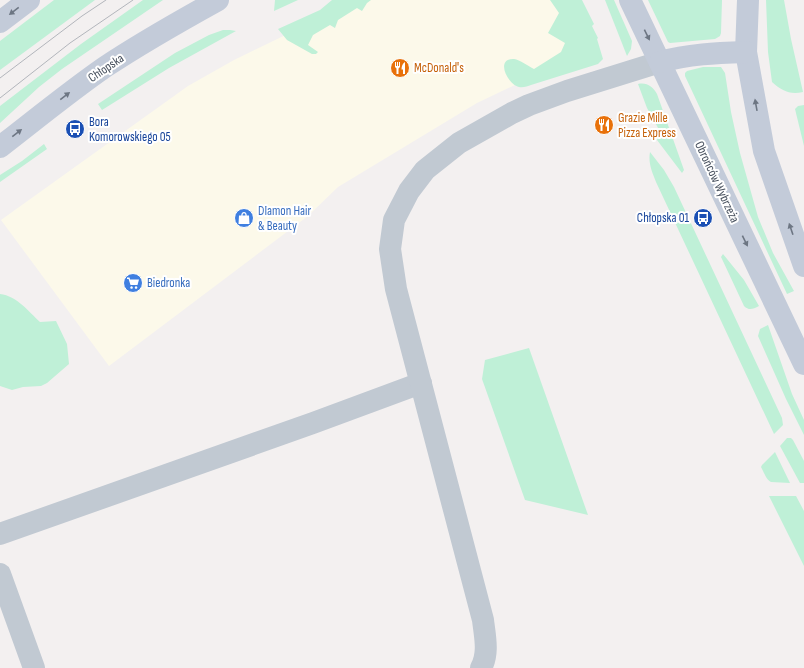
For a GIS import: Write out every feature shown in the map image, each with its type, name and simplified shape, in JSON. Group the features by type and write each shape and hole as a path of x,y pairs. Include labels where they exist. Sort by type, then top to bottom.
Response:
{"main road":[{"path":"0,22 29,0"},
{"name":"Chłopska","path":"0,147 72,91 106,67 172,26 218,0"},
{"name":"Obrońców Wybrzeża","path":"630,0 804,364"},
{"path":"748,0 746,52 764,151 804,266"},
{"path":"660,62 678,57 726,52 746,52"}],"street":[{"path":"481,668 484,662 486,650 484,620 396,289 390,248 394,220 409,191 426,170 459,143 529,105 660,62"},
{"path":"0,534 421,383"},
{"path":"0,574 34,668"}],"shaded area":[{"path":"347,0 555,0 578,34 565,55 515,85 477,103 338,187 308,216 109,366 1,220 188,86 234,60 300,28"}],"green space":[{"path":"54,0 95,0 0,70 0,41"},
{"path":"143,0 163,0 62,69 39,87 0,123 0,106 81,44"},
{"path":"275,0 298,0 274,11"},
{"path":"332,0 371,0 362,11 357,8 338,20 335,28 330,25 313,35 308,45 318,52 316,54 312,54 287,40 278,29 320,10"},
{"path":"550,0 582,0 594,24 592,26 598,38 597,39 603,59 598,64 527,86 519,87 507,77 504,67 508,60 514,59 534,69 561,52 565,43 548,33 559,13"},
{"path":"605,0 614,0 632,41 631,49 627,56"},
{"path":"648,0 722,0 720,36 715,39 668,42"},
{"path":"766,0 784,0 803,92 786,92 772,82 768,52"},
{"path":"223,30 236,31 169,68 102,110 98,104 175,53 209,35"},
{"path":"703,67 721,67 725,73 731,112 740,153 758,217 773,253 794,291 787,294 685,76 687,71"},
{"path":"638,84 649,86 654,89 657,94 684,170 682,173 657,140 659,130 647,108"},
{"path":"804,105 804,146 795,109 798,106"},
{"path":"44,144 47,149 0,182 0,175 22,161"},
{"path":"650,152 664,170 674,187 782,418 783,425 774,434 656,182 650,164"},
{"path":"723,254 744,280 759,306 748,309 744,306 721,257"},
{"path":"0,294 6,295 17,301 40,322 56,321 67,344 69,364 47,383 41,386 23,387 12,390 0,386"},
{"path":"768,325 792,394 804,420 804,435 758,336 760,329"},
{"path":"529,348 588,515 525,500 482,379 485,360"},
{"path":"787,438 791,438 793,440 804,461 804,483 800,483 780,446"},
{"path":"775,452 790,483 771,482 766,478 761,467"},
{"path":"769,496 796,496 804,511 804,566"}],"tram line":[{"path":"0,78 82,16 106,0"},
{"path":"0,98 70,43 133,0"}],"place":[{"name":"McDonald's","path":"400,68"},
{"name":"Grazie Mille Pizza Express","path":"604,125"},
{"name":"Bora Komorowskiego 05","path":"75,129"},
{"name":"DIamon Hair & Beauty","path":"244,218"},
{"name":"Chłopska 01","path":"703,218"},
{"name":"Biedronka","path":"133,283"}]}
